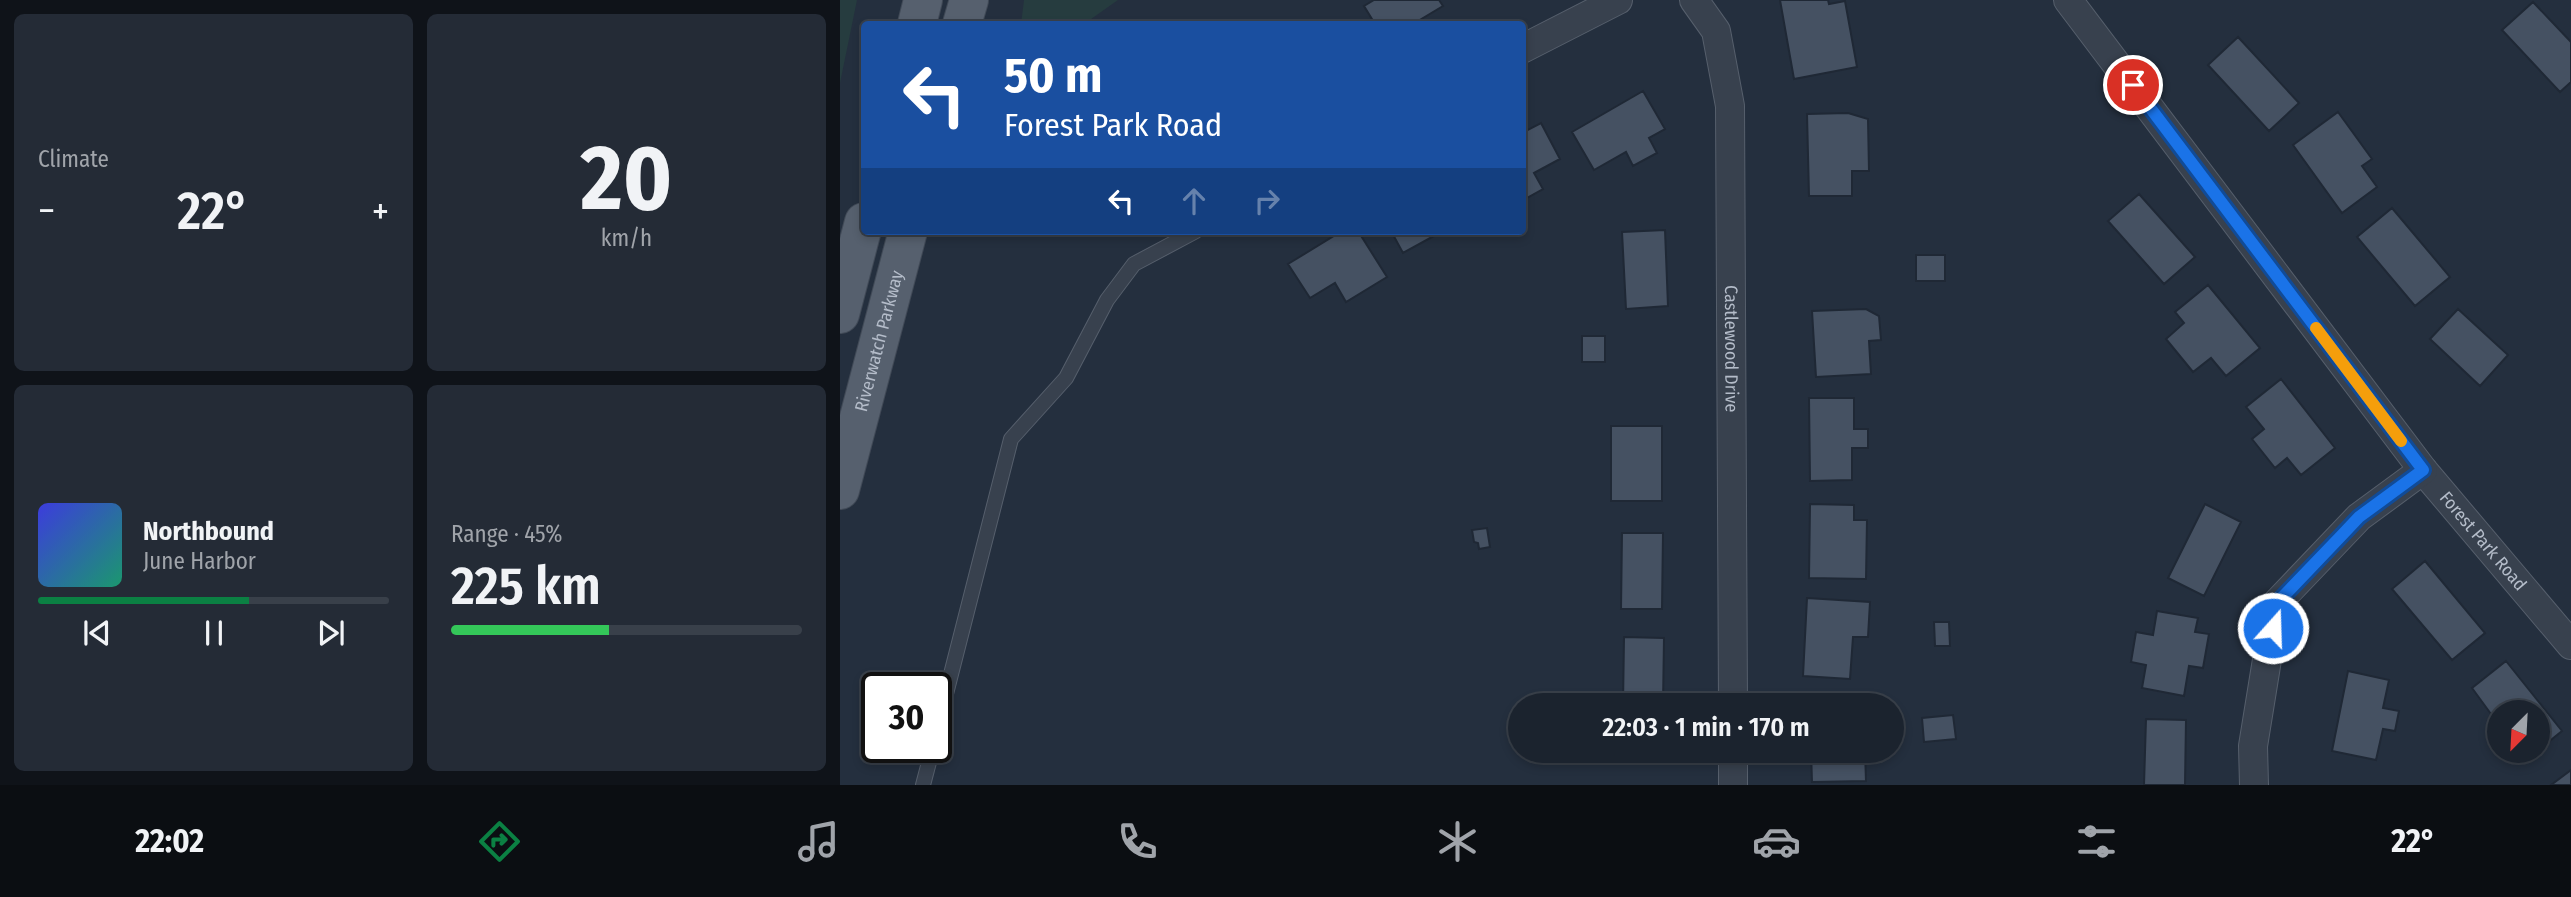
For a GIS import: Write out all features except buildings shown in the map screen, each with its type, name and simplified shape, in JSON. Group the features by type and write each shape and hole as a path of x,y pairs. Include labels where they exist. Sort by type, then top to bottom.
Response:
{"main road":[{"path":"918,21 923,0"},
{"path":"963,21 968,0"},
{"path":"840,314 861,234"},
{"name":"Riverwatch Parkway","path":"840,490 907,235"}],"street":[{"path":"1526,47 1618,0"},
{"name":"Castlewood Drive","path":"1694,0 1716,31 1730,106 1732,693"},
{"name":"Forest Park Road","path":"2068,0 2423,470 2571,645"},
{"path":"2254,785 2253,746 2276,604 2359,517 2423,470"},
{"path":"1733,763 1733,785"}],"lane":[{"path":"952,672 1011,439 1066,379 1107,300 1134,264 1188,235"},
{"path":"923,785 929,763"}],"green space":[{"path":"840,0 857,0 840,83"},
{"path":"1024,0 1118,0 1088,21 1021,21"}],"slow traffic":[{"path":"2316,328 2401,441"}],"route":[{"path":"2133,85 2423,470 2359,517 2276,604 2273,628"}]}
